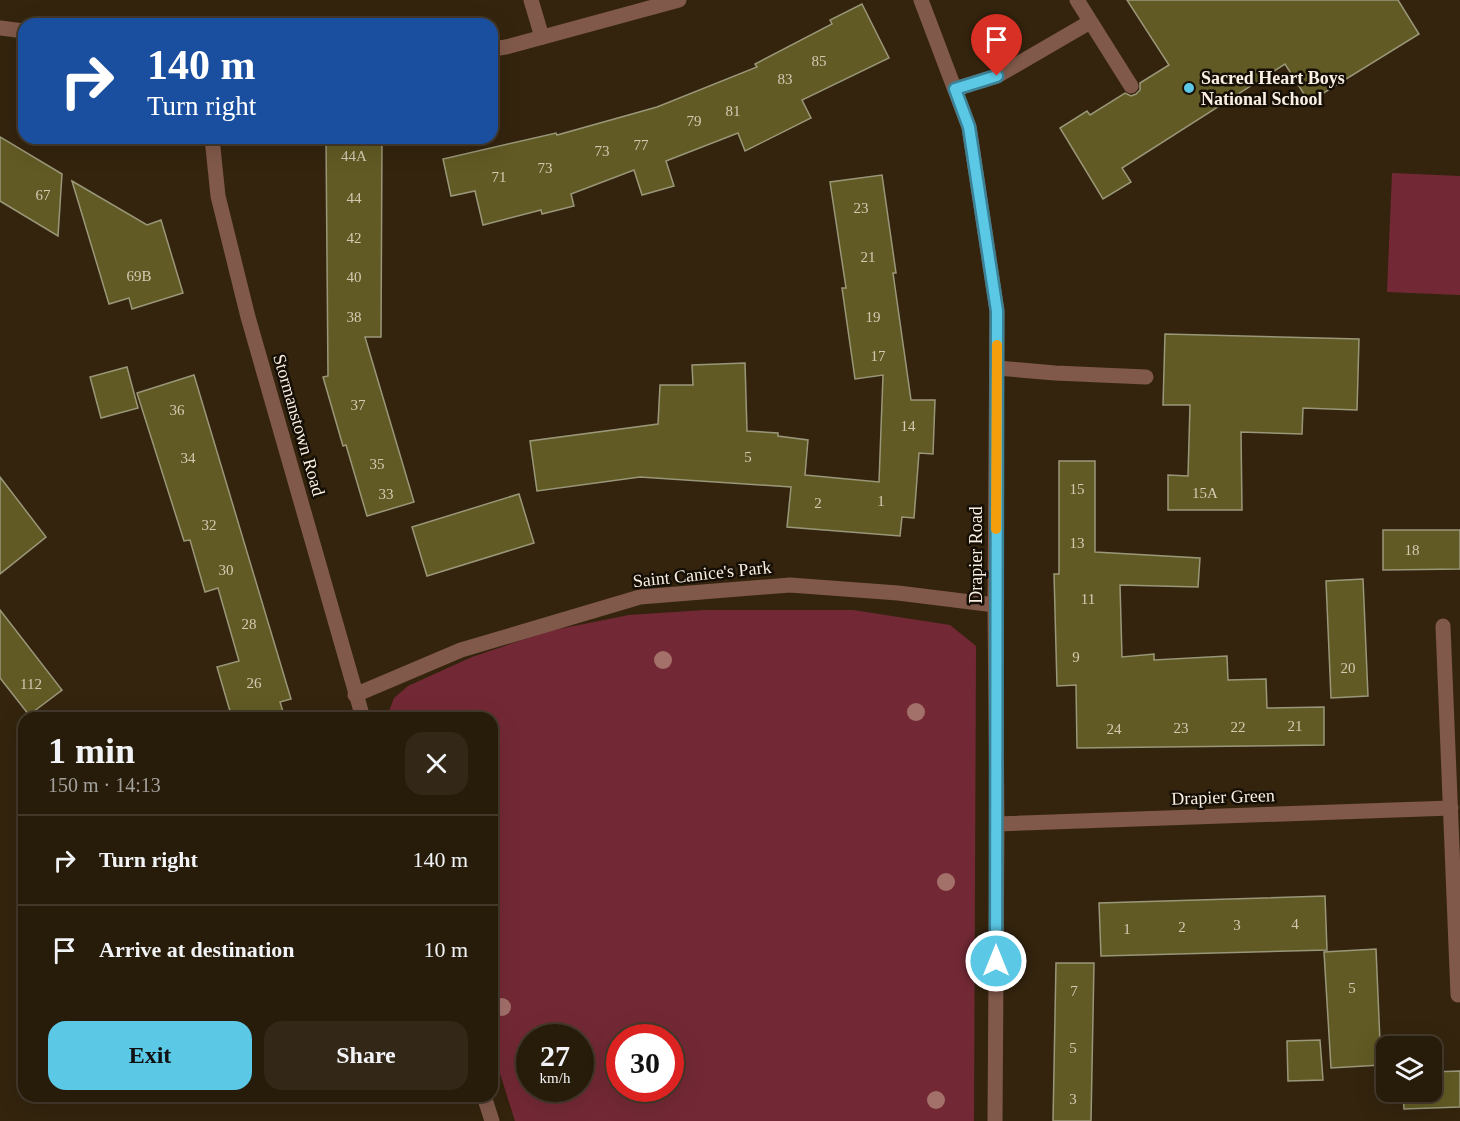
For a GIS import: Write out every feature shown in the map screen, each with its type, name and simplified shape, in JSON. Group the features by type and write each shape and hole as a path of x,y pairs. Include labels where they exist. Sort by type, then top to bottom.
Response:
{"street":[{"path":"531,0 542,37"},
{"path":"498,48 679,0"},
{"name":"Drapier Road","path":"921,0 969,127 997,311 995,605 998,824 995,1121"},
{"path":"1077,0 1131,86"},
{"path":"955,89 997,76 1090,22"},
{"path":"0,28 18,30"},
{"name":"Stormanstown Road","path":"213,144 218,195 248,317 361,712"},
{"path":"997,368 1146,377"},
{"name":"Saint Canice's Park","path":"355,694 461,650 640,597 790,585 898,593 995,605"},
{"path":"1443,626 1458,995"},
{"name":"Drapier Green","path":"998,824 1450,808"},
{"path":"486,1102 492,1121"}],"shaded area":[{"path":"1392,173 1460,176 1460,295 1387,292"},
{"path":"705,610 853,610 950,625 976,646 974,1121 515,1121 498,1067 498,712 389,711 394,698 408,686 472,657 549,631 629,615"}],"building":[{"path":"1127,0 1398,0 1419,34 1309,102 1285,64 1122,168 1131,182 1103,199 1060,128 1087,111 1090,115 1125,93 1131,96 1136,94 1140,90 1140,83 1169,65"},
{"path":"862,4 889,58 802,100 811,118 745,151 738,133 666,161 674,186 642,195 634,170 571,194 574,206 542,214 541,210 483,225 475,191 451,196 443,159 556,133 557,135 657,107 757,67 755,64 832,24 830,20"},
{"path":"0,137 62,174 58,236 0,201"},
{"path":"326,144 382,144 381,337 365,337 414,502 367,516 323,377 328,376"},
{"path":"882,175 911,400 935,400 933,454 919,453 914,518 902,517 900,536 787,527 791,487 640,477 537,491 530,441 658,424 660,385 693,385 692,365 745,363 747,431 778,433 778,436 808,440 805,475 879,482 883,375 855,379 842,288 846,288 830,182"},
{"path":"72,181 147,225 161,220 183,293 132,309 129,298 109,304"},
{"path":"1165,334 1359,339 1357,410 1303,408 1302,434 1241,432 1242,510 1168,510 1168,475 1188,476 1190,405 1163,405"},
{"path":"127,367 138,408 101,418 90,377"},
{"path":"194,375 291,699 280,702 283,712 230,712 217,667 239,661 218,588 205,592 190,540 184,541 137,393"},
{"path":"1059,461 1095,461 1095,552 1200,558 1198,587 1120,585 1122,657 1154,654 1154,660 1227,656 1228,680 1266,679 1267,708 1324,707 1324,745 1077,748 1076,685 1057,686 1054,574 1059,574"},
{"path":"0,477 46,537 0,574"},
{"path":"519,494 534,543 427,576 412,527"},
{"path":"1383,530 1460,530 1460,569 1383,570"},
{"path":"1363,579 1368,696 1331,698 1326,581"},
{"path":"0,610 62,690 33,712 27,712 0,678"},
{"path":"1325,896 1327,950 1101,956 1099,903"},
{"path":"1376,949 1380,1036 1376,1036 1376,1065 1331,1068 1324,952"},
{"path":"1056,963 1094,963 1091,1121 1053,1121"},
{"path":"1320,1040 1323,1080 1288,1081 1287,1041"},
{"path":"1460,1071 1460,1107 1404,1109 1404,1102 1442,1102 1442,1072"}],"slow traffic":[{"path":"996,529 997,345"}],"place":[{"name":"Sacred Heart Boys National School","path":"1189,88"}],"route":[{"path":"996,961 997,311 969,127 955,89 997,76"}]}
